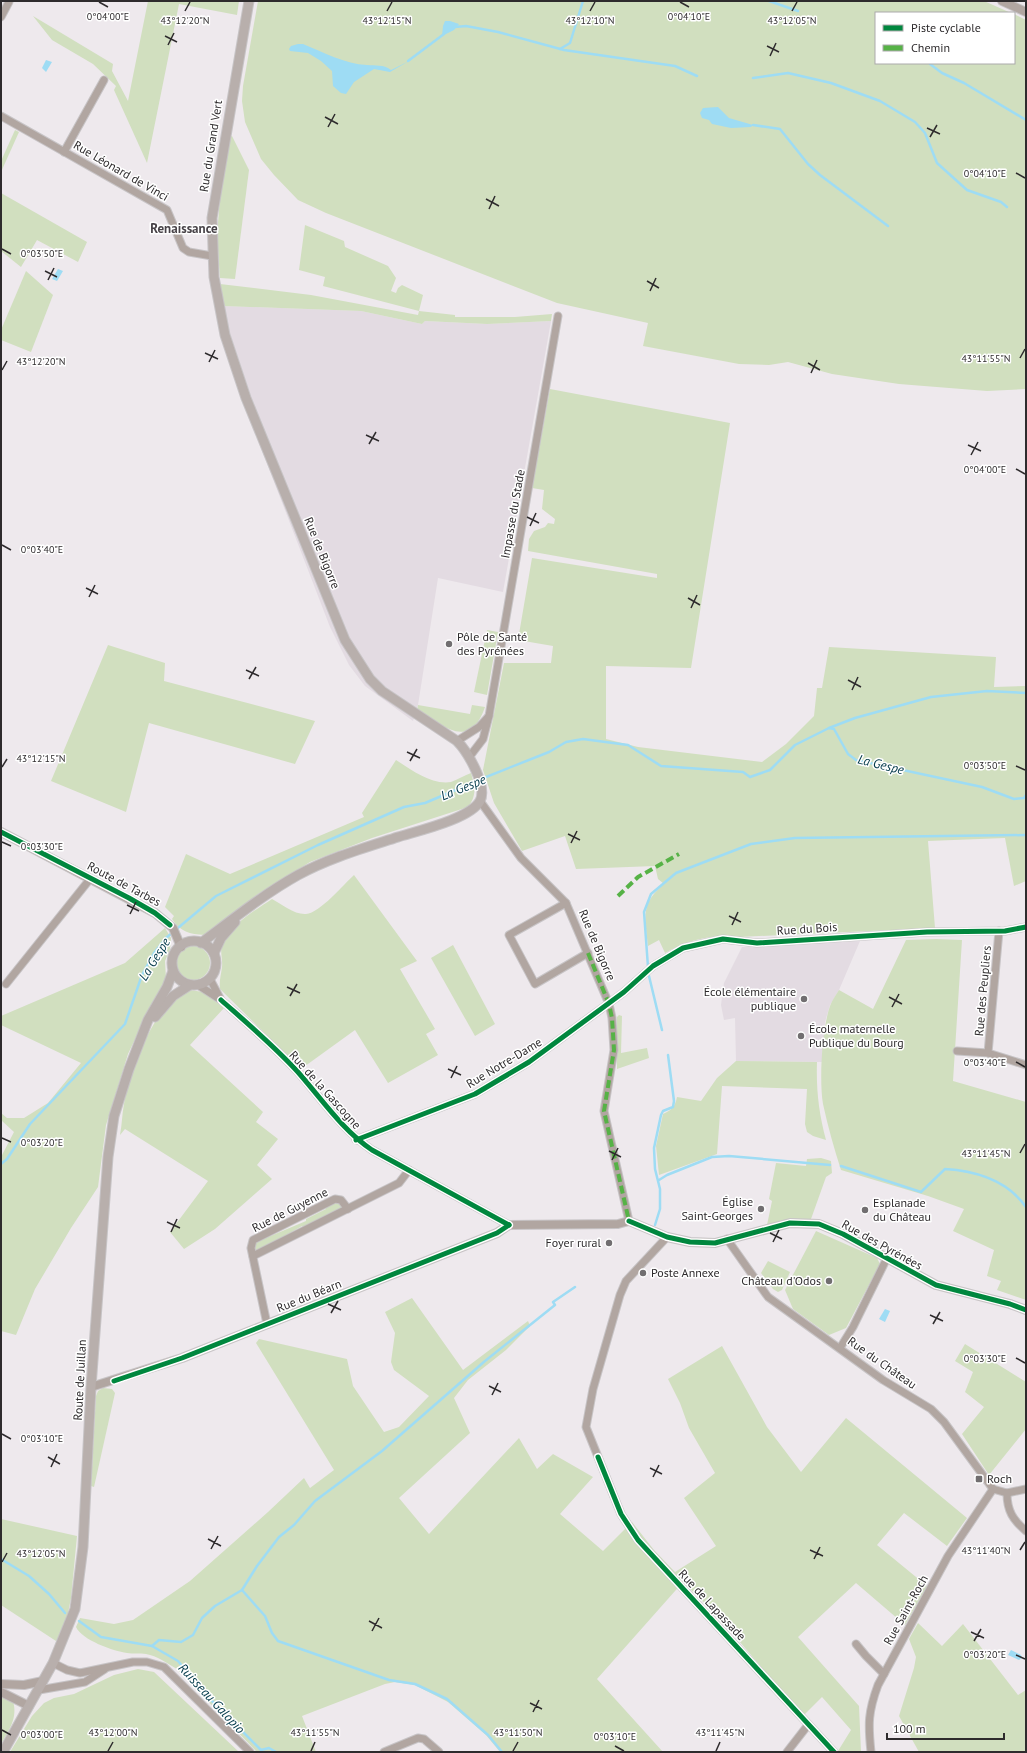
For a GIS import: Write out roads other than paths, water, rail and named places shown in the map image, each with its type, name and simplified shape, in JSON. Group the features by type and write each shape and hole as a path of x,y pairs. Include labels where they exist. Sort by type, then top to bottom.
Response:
{"main road":[{"name":"Rue du Grand Vert","path":"217,296 212,256 212,218 249,1"},
{"name":"Rue de Bigorre","path":"217,296 225,335 246,398 345,640 370,679 382,691 457,741 470,756 481,788 480,801"},
{"path":"201,943 248,907 300,874 328,861 450,821 470,810 480,801"},
{"path":"214,953 221,938 248,907"},
{"path":"192,942 201,943 208,946 214,953 216,965 210,979 194,985 183,982 173,971 174,957 180,947 192,942"},
{"name":"Route de Juillan","path":"3,1752 53,1663 75,1609 79,1583 91,1387 108,1156 114,1116 137,1045 173,971"},
{"name":"Route de Juillan","path":"137,1045 159,1010 173,996 194,985"}],"street":[{"path":"1002,1 1026,12"},
{"path":"1,17 9,2"},
{"path":"64,152 104,80"},
{"name":"Rue Léonard de Vinci","path":"1,116 167,210 183,248 189,252 212,256"},
{"name":"Impasse du Stade","path":"470,756 483,739 489,716 558,316"},
{"path":"457,741 479,727 489,716"},
{"name":"Rue de Bigorre","path":"480,801 521,858 566,904 609,1004 612,1018 614,1050 604,1111 629,1221"},
{"name":"Route de Tarbes","path":"1,832 155,913 176,932 180,947"},
{"path":"6,984 90,879"},
{"path":"566,904 509,936 535,984 588,953"},
{"name":"Rue du Bois","path":"609,1004 653,966 683,948 722,939 758,943 927,932 999,931 1026,927"},
{"name":"Rue des Peupliers","path":"988,1053 999,931"},
{"name":"Rue de la Gascogne","path":"210,979 221,1000"},
{"name":"Rue de la Gascogne","path":"194,985 221,1000 266,1040 291,1065 356,1140 509,1225"},
{"name":"Rue Notre-Dame","path":"356,1140 475,1094 529,1062 609,1004"},
{"name":"Rue des Peupliers","path":"957,1051 988,1053 1026,1065"},
{"name":"Rue de Guyenne","path":"254,1256 400,1183 409,1170"},
{"name":"Rue de Guyenne","path":"267,1324 251,1244 253,1240 335,1199 341,1200 348,1209"},
{"name":"Rue du Béarn","path":"91,1387 170,1363 497,1233 509,1225 618,1224 629,1221"},
{"name":"Rue des Pyrénées","path":"629,1221 667,1237 690,1242 715,1243 790,1223 819,1224 843,1234 936,1285 1010,1304 1026,1310"},
{"name":"Rue de Lapassade","path":"667,1237 626,1281 620,1295 593,1388 586,1428 620,1514 638,1540 834,1752"},
{"name":"Rue du Château","path":"727,1239 768,1297 883,1380 931,1409 944,1422 993,1489"},
{"path":"840,1348 853,1327 887,1258"},
{"path":"993,1489 1007,1493 1026,1489"},
{"name":"Rue Saint-Roch","path":"871,1752 868,1723 871,1704 884,1674 948,1556 993,1489"},
{"path":"1007,1493 1009,1513 1015,1522 1026,1531"},
{"path":"856,1644 884,1674"},
{"path":"53,1663 67,1670 80,1673 117,1664 147,1662 164,1667 250,1752"},
{"path":"39,1690 85,1682 105,1668"},
{"path":"1,1684 24,1685 43,1681"},
{"path":"1,1692 30,1706"},
{"path":"787,1752 808,1725"},
{"path":"384,1752 418,1738 424,1739 439,1752"}],"water":[{"path":"445,21 459,24 454,30 442,36 443,26"},
{"path":"303,44 334,57 351,62 382,66 391,70 409,61 390,72 374,69 354,82 346,94 341,93 333,86 332,71 321,61 308,53 290,51 289,49 291,46"},
{"path":"46,60 52,62 46,72 42,68"},
{"path":"718,107 729,118 753,125 751,127 731,128 712,124 709,120 702,118 700,113 703,108"},
{"path":"58,269 63,271 57,281 52,279"},
{"path":"885,1309 890,1311 885,1322 879,1319"},
{"path":"1011,1650 1021,1655 1022,1658 1019,1660 1008,1655"}],"waterway":[{"path":"560,49 570,43 583,1"},
{"path":"769,1 798,11"},
{"path":"455,27 466,26 498,32 564,50 675,66 697,76"},
{"path":"408,61 444,34"},
{"path":"930,64 942,73 964,83 1026,120"},
{"path":"753,78 788,73 831,83 880,101 915,122 925,133 937,163 967,190 1001,202 1007,207"},
{"path":"753,125 780,129 808,164 820,175 888,226"},
{"path":"829,728 855,718 931,697 987,691 1026,693"},
{"name":"La Gespe","path":"481,779 549,752 566,742 583,739 628,745 661,766 743,772 750,777 770,770 795,745 829,728 834,729 848,754 856,760 982,787 1014,799 1024,798 1026,795"},
{"name":"La Gespe","path":"1,1164 7,1159 30,1124 125,1024 142,975 154,953 166,938 216,896 318,845 404,807 425,803 477,781"},
{"path":"648,967 644,912 651,894 676,873 751,844 795,838 1026,835"},
{"path":"649,976 662,1030"},
{"path":"655,1225 660,1209 660,1189 655,1169 654,1148 661,1115 663,1111 673,1107 674,1101 668,1055"},
{"path":"659,1180 667,1175 712,1157 729,1156 830,1165"},
{"path":"841,1166 921,1192 945,1169 968,1172 990,1179 1010,1190 1026,1207"},
{"path":"152,1646 159,1640 181,1642 193,1635 202,1618 215,1606 242,1590 257,1566 279,1537 294,1525 315,1501 382,1451 485,1361 555,1305 553,1302 575,1287"},
{"name":"Ruisseau Galopio","path":"1,1559 29,1576 49,1594 65,1613"},
{"path":"242,1590 265,1616 272,1633 278,1641 389,1680 415,1684 447,1699 488,1735 502,1752"},
{"name":"Ruisseau Galopio","path":"79,1621 101,1637 152,1646 178,1661 210,1699 261,1750 269,1748 276,1752"}],"place":[{"name":"Pôle de Santé des Pyrénées","path":"449,644"},
{"name":"École élémentaire publique","path":"804,999"},
{"name":"École maternelle Publique du Bourg","path":"801,1036"},
{"name":"Église Saint-Georges","path":"761,1209"},
{"name":"Esplanade du Château","path":"865,1210"},
{"name":"Foyer rural","path":"609,1243"},
{"name":"Poste Annexe","path":"643,1273"},
{"name":"Château d'Odos","path":"829,1281"},
{"name":"Roch","path":"979,1479"}],"district":[{"name":"Renaissance","path":"184,228"}]}
